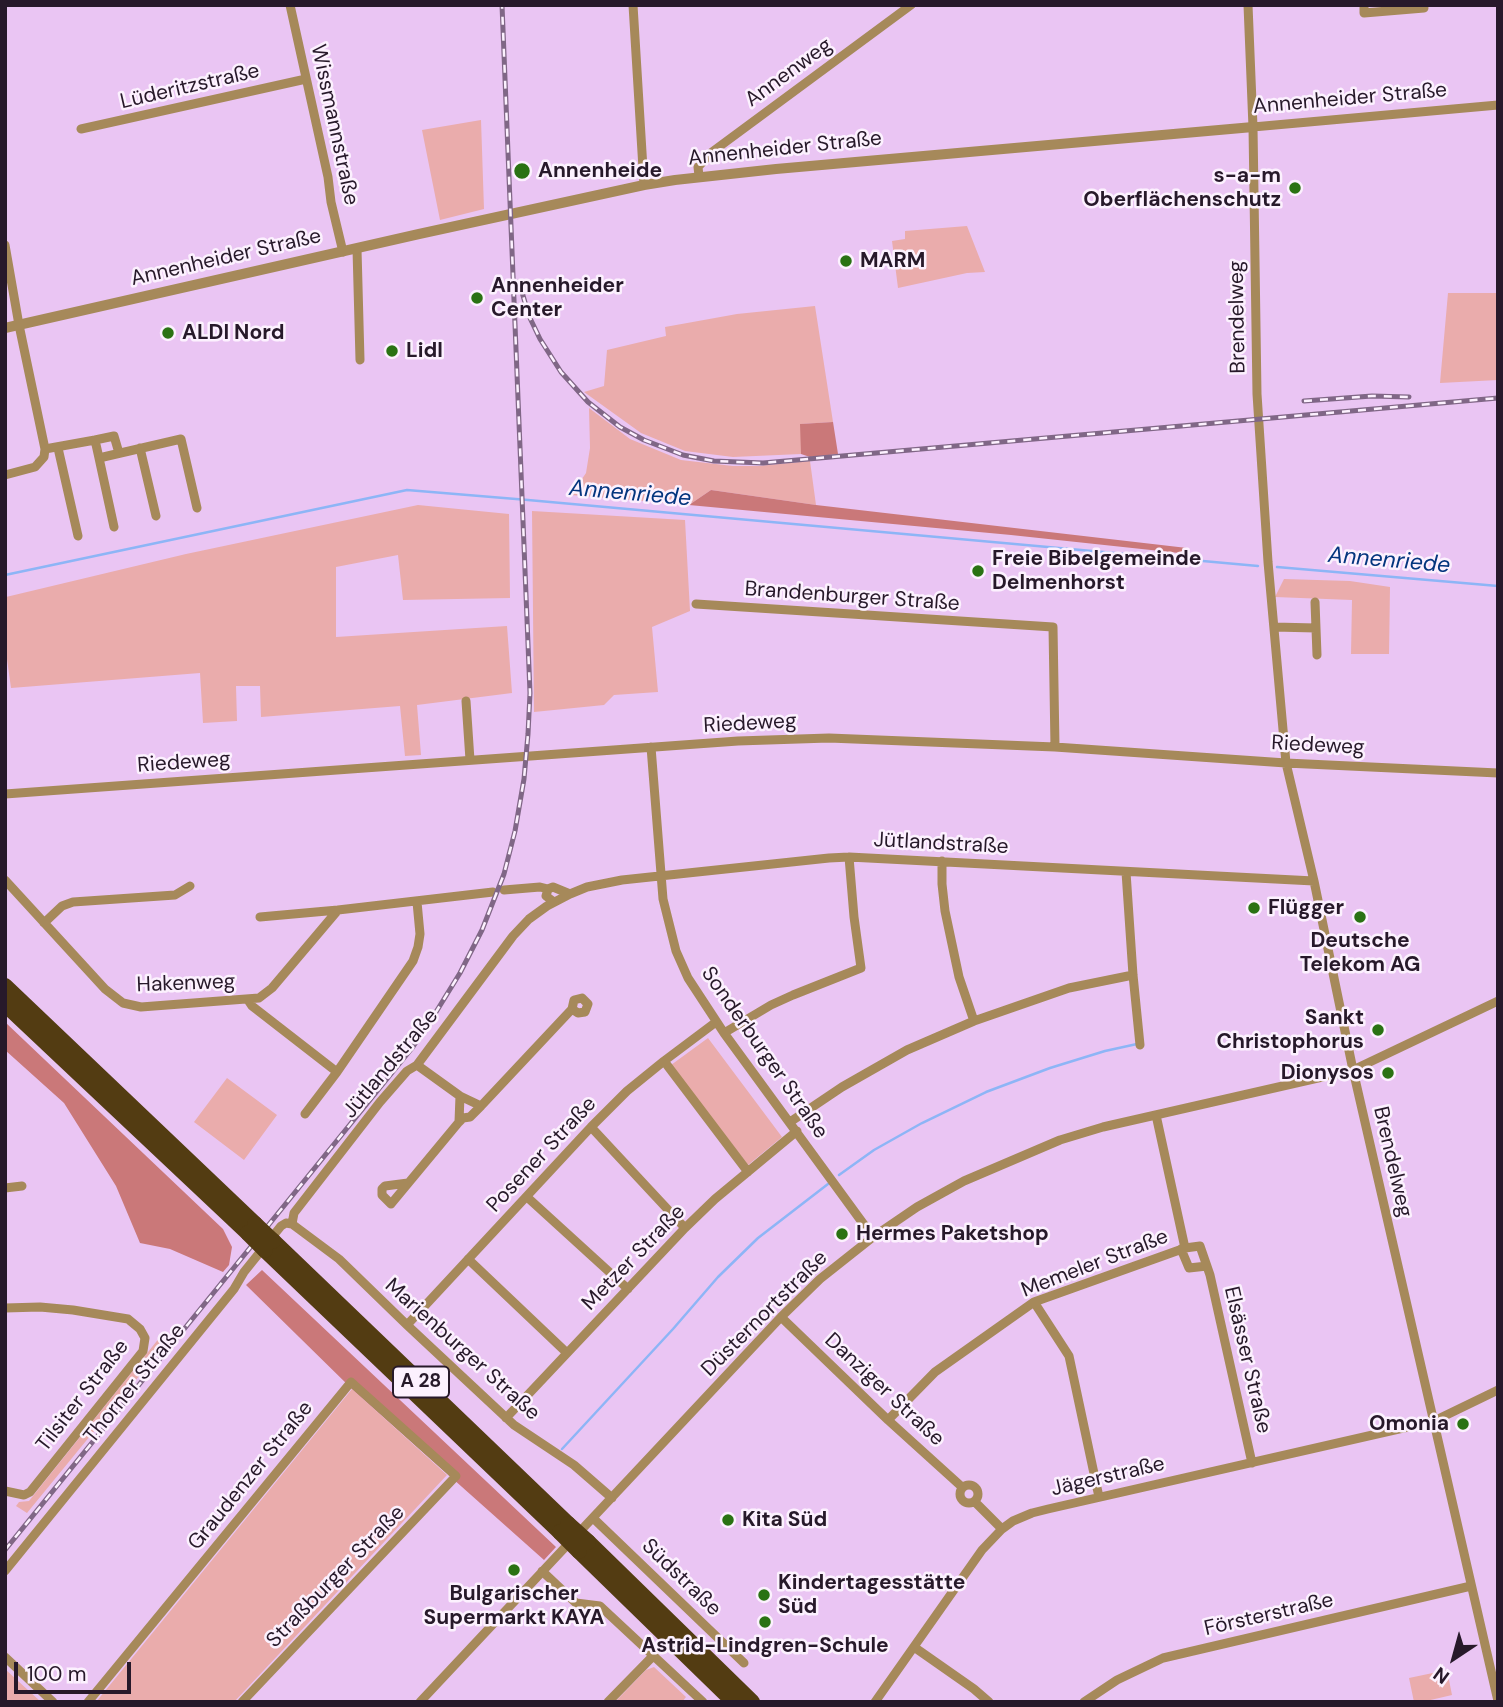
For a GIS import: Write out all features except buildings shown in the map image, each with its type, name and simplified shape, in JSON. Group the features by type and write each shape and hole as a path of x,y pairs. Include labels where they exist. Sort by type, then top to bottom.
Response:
{"highway":[{"name":"A 28","path":"5,986 251,1229"},
{"name":"A 28","path":"5,1004 251,1229 564,1528 734,1702"},
{"name":"A 28","path":"583,1547 752,1702"}],"street":[{"name":"Wissmannstraße","path":"290,5 328,177 331,202 344,251"},
{"path":"633,5 644,185"},
{"name":"Annenweg","path":"699,176 698,167 712,152 911,5"},
{"name":"Brendelweg","path":"1248,5 1257,394 1286,762 1353,1070 1498,1701"},
{"path":"1364,5 1364,13 1424,8"},
{"name":"Lüderitzstraße","path":"81,129 306,79"},
{"name":"Annenheider Straße","path":"5,328 644,185 699,176 1498,105"},
{"path":"5,245 45,449 44,457 35,467 5,475"},
{"path":"357,249 360,360"},
{"path":"45,449 114,436 119,453"},
{"path":"99,458 181,439 197,508"},
{"path":"94,440 114,527"},
{"path":"58,448 78,536"},
{"path":"140,448 156,516"},
{"path":"1315,602 1317,655"},
{"name":"Brandenburger Straße","path":"696,604 1053,627 1055,747"},
{"path":"1274,627 1316,628"},
{"path":"466,701 470,760"},
{"name":"Riedeweg","path":"5,794 651,747 829,738 1055,747 1498,774"},
{"name":"Sonderburger Straße","path":"651,747 663,899 676,951 688,978 716,1022 873,1237"},
{"name":"Jütlandstraße","path":"292,1224 294,1213 380,1102 407,1071 417,1065 513,936 528,919 570,894 604,883 829,858 942,861 1314,881"},
{"path":"724,1033 771,1005 861,968 849,858"},
{"path":"942,861 945,912 959,977 974,1021"},
{"path":"1126,872 1140,1045"},
{"name":"Hakenweg","path":"5,880 105,989 123,1003 141,1007 258,998 272,988 338,909"},
{"path":"44,923 62,906 73,902 175,895 190,886"},
{"path":"504,890 553,887 570,894"},
{"path":"548,889 546,897 554,902"},
{"path":"260,917 493,892"},
{"path":"305,1114 413,961 420,934 417,902"},
{"path":"790,1122 842,1087 907,1050 974,1021 1069,988 1133,975"},
{"path":"248,1000 252,1006 337,1072"},
{"name":"Düsternortstraße","path":"420,1702 781,1317 820,1279 916,1207 964,1181 1059,1140 1353,1070 1498,1002"},
{"path":"408,1183 459,1122 470,1117 572,1009"},
{"name":"Posener Straße","path":"407,1325 627,1091 716,1022"},
{"path":"664,1061 748,1172"},
{"path":"417,1065 460,1096 481,1105"},
{"path":"459,1122 460,1096"},
{"path":"1156,1115 1183,1249"},
{"path":"591,1127 685,1228"},
{"name":"Metzer Straße","path":"506,1418 685,1228 715,1199 797,1131"},
{"path":"5,1188 22,1186"},
{"path":"527,1196 628,1289"},
{"name":"Marienburger Straße","path":"292,1224 339,1259 514,1425 574,1465 612,1498"},
{"name":"Thorner Straße","path":"5,1571 234,1289 244,1272 281,1226 292,1224"},
{"name":"Elsässer Straße","path":"1207,1266 1189,1268 1183,1249 1200,1246 1207,1266 1252,1463"},
{"name":"Memeler Straße","path":"888,1420 935,1372 1034,1302 1183,1249"},
{"path":"468,1259 567,1353"},
{"path":"1034,1302 1069,1356 1099,1497"},
{"name":"Tilsiter Straße","path":"5,1308 40,1307 128,1319 140,1329 145,1338 143,1352 30,1492 23,1495 5,1491"},
{"name":"Danziger Straße","path":"781,1317 962,1487 961,1499 966,1503 975,1502 1002,1528"},
{"name":"Graudenzer Straße","path":"89,1702 351,1382 456,1476"},
{"name":"Jägerstraße","path":"875,1702 982,1550 1002,1528 1013,1521 1032,1513 1099,1497 1434,1421 1498,1390"},
{"name":"Straßburger Straße","path":"242,1702 456,1476"},
{"name":"Südstraße","path":"593,1518 744,1663"},
{"path":"542,1572 576,1603 600,1606 703,1702"},
{"name":"Försterstraße","path":"1084,1702 1117,1679 1163,1658 1471,1586"},
{"path":"914,1647 989,1702"},
{"path":"608,1702 654,1655"},
{"path":"5,1657 53,1702"}],"shaded area":[{"path":"481,120 484,209 440,220 422,130"},
{"path":"967,226 985,272 967,273 898,288 892,241 905,239 905,231"},
{"path":"1448,293 1498,293 1498,380 1440,383"},
{"path":"815,306 833,422 801,424 801,454 733,457 685,451 641,433 584,392 604,386 607,350 666,336 665,327 737,314"},
{"path":"589,408 630,439 681,460 733,466 810,461 816,505 711,490 689,505 571,495 586,473 590,448"},
{"path":"833,422 838,454 810,457 801,454 800,424"},
{"path":"711,490 816,505 1187,548 1179,553 689,505"},
{"path":"418,505 509,514 510,598 403,600 398,555 336,567 336,637 507,626 512,693 417,705 421,755 405,756 400,706 261,717 260,686 236,686 237,721 203,723 200,673 11,688 7,659 6,597 186,554"},
{"path":"532,511 685,520 690,611 652,627 658,692 614,695 604,705 534,712"},
{"path":"1284,579 1350,581 1390,587 1389,654 1351,654 1352,600 1275,597"},
{"path":"5,1022 223,1229 232,1247 229,1265 223,1272 170,1249 140,1243 116,1186 64,1103 5,1050"},
{"path":"708,1038 782,1137 748,1165 671,1065"},
{"path":"227,1078 277,1115 244,1160 194,1122"},
{"path":"262,1270 556,1547 544,1560 352,1389 246,1285"},
{"path":"160,1337 167,1342 27,1513 16,1506 19,1502 29,1501"},
{"path":"352,1389 447,1475 234,1702 96,1702"},
{"path":"654,1667 686,1697 682,1702 615,1702 646,1670"},
{"path":"5,1669 41,1702 5,1702"},
{"path":"1447,1670 1452,1695 1414,1702 1409,1678"}],"waterway":[{"name":"Annenriede","path":"5,575 407,490 1258,566"},
{"name":"Annenriede","path":"1277,567 1498,586"},
{"path":"839,1175 874,1150 986,1092 1050,1068 1137,1044"},
{"path":"562,1449 718,1277 758,1238 828,1184"}],"railway":[{"path":"5,1550 412,1048 460,973 482,930 504,874 524,779 530,693 502,5"},
{"path":"519,282 529,316 540,339 561,372 588,402 620,427 644,440 683,455 714,461 763,463 1498,398"},
{"path":"1304,401 1372,396 1409,397"}],"place":[{"name":"Annenheide","path":"522,171"},
{"name":"s-a-m Oberflächenschutz","path":"1295,188"},
{"name":"MARM","path":"846,261"},
{"name":"Annenheider Center","path":"477,298"},
{"name":"ALDI Nord","path":"168,333"},
{"name":"Lidl","path":"392,351"},
{"name":"Freie Bibelgemeinde Delmenhorst","path":"978,571"},
{"name":"Flügger","path":"1254,908"},
{"name":"Deutsche Telekom AG","path":"1360,917"},
{"name":"Sankt Christophorus","path":"1378,1030"},
{"name":"Dionysos","path":"1388,1073"},
{"name":"Hermes Paketshop","path":"842,1234"},
{"name":"Omonia","path":"1463,1424"},
{"name":"Kita Süd","path":"728,1520"},
{"name":"Bulgarischer Supermarkt KAYA","path":"514,1570"},
{"name":"Kindertagesstätte Süd","path":"764,1595"},
{"name":"Astrid-Lindgren-Schule","path":"765,1622"}]}
